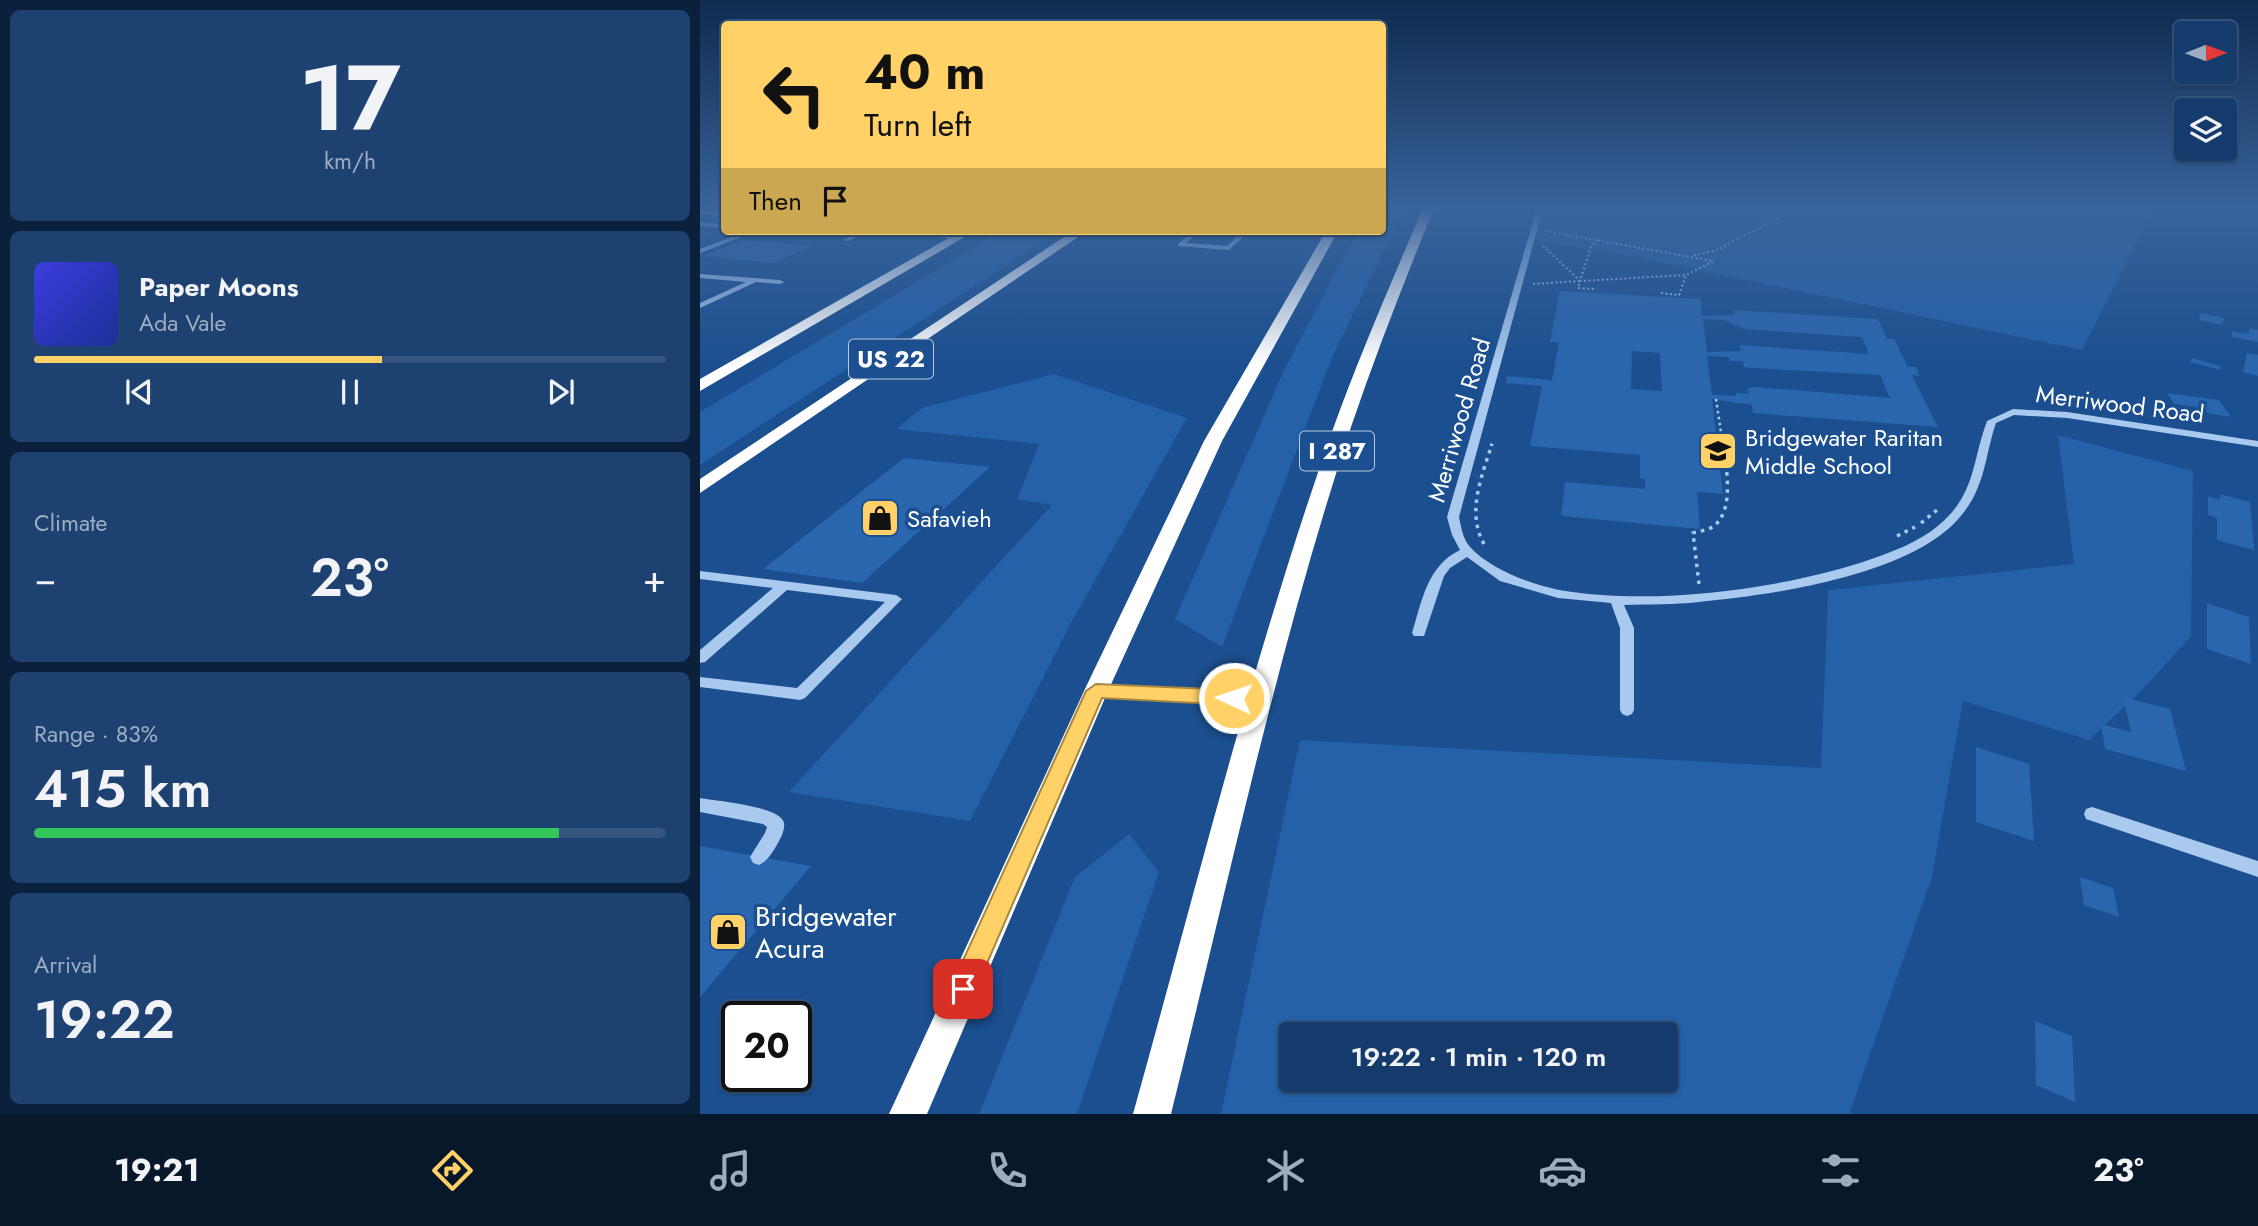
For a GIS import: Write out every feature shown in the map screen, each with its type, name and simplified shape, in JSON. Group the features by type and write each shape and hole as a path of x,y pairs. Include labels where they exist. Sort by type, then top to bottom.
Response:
{"highway":[{"name":"US 22","path":"700,386 918,260"},
{"name":"US 22","path":"700,487 1039,260"},
{"path":"908,1114 1096,691 1213,441 1316,260"},
{"name":"I 287","path":"1152,1114 1262,699 1311,531 1368,357 1408,260"}],"street":[{"name":"Merriwood Road","path":"1527,260 1453,517 1457,536 1467,552 1498,576 1553,594 1616,600 1700,598 1758,590 1849,571 1919,545 1964,508 1983,460 1987,433 1992,421 2013,412 2067,415 2258,444"},
{"path":"700,276 780,282"},
{"path":"700,306 755,280"},
{"path":"1419,633 1436,578 1448,559 1467,552"},
{"path":"700,575 896,599 800,694 700,682"},
{"path":"700,657 785,585"},
{"path":"1616,600 1627,628 1627,710"},
{"path":"1096,691 1262,699"},
{"path":"700,805 767,817 776,824 773,836 759,857"},
{"path":"2092,814 2258,869"}],"path":[{"path":"1558,260 1580,281"},
{"path":"1587,260 1578,288 1594,289"},
{"path":"1534,271 1531,284 1686,275 1714,261 1709,260"},
{"path":"1661,293 1679,295 1686,275"},
{"path":"1699,584 1693,533 1714,526 1726,509 1726,479 1716,399"},
{"path":"1487,548 1480,539 1476,509 1495,430"},
{"path":"1896,537 1919,525 1946,503"},
{"path":"1692,585 1710,583"}],"shaded area":[{"path":"954,260 1015,260 700,465 700,412"},
{"path":"1343,260 1379,260 1331,360 1222,647 1175,619 1284,370"},
{"path":"1651,260 2128,260 2082,350"},
{"path":"1054,374 1187,418 1073,619 970,821 789,792 1052,505 1017,499 1039,444 896,429 922,408"},
{"path":"2058,435 2193,471 2191,636 2146,686 2089,740 1963,701 1932,877 1849,1114 1221,1114 1300,740 1821,768 1828,590 2074,564"},
{"path":"1129,834 1159,872 1077,1114 979,1114 1075,877"}],"building":[{"path":"743,260 780,260 773,263"},
{"path":"1560,291 1701,299 1702,316 1735,315 1734,310 1878,319 1887,339 1894,339 1908,367 1916,367 1920,376 1912,375 1938,427 1753,413 1752,405 1712,399 1723,494 1697,492 1700,529 1561,516 1565,482 1645,489 1645,479 1640,478 1640,455 1530,446 1542,386 1506,383 1507,376 1552,380 1559,342 1550,342","holes":["1703,319 1724,320 1745,329 1862,337 1869,354 1739,345 1741,351 1707,352","1632,351 1660,353 1662,391 1631,389","1707,356 1729,357 1730,361 1743,361 1744,367 1752,368 1880,375 1890,398 1755,387 1748,388 1749,394 1712,395"]},
{"path":"2201,313 2224,318 2222,325 2199,320"},
{"path":"2249,328 2258,330 2258,342 2232,337 2232,331 2249,334"},
{"path":"2247,353 2258,355 2258,376 2243,372"},
{"path":"2192,358 2221,366 2220,370 2190,362"},
{"path":"2167,393 2219,400 2231,417 2207,413 2203,408 2174,404"},
{"name":"Safavieh","path":"904,458 990,467 862,583 763,569"},
{"path":"2220,494 2250,502 2254,550 2217,540 2217,518 2208,515 2208,496 2220,500"},
{"path":"2207,603 2249,617 2251,664 2207,649"},
{"path":"2123,697 2170,709 2186,771 2105,749 2101,724 2131,732"},
{"path":"1976,747 2029,764 2034,841 1976,822"},
{"name":"Bridgewater Acura","path":"700,846 811,866 700,997"},
{"path":"2080,877 2113,888 2119,917 2084,905"},
{"path":"2035,1021 2072,1036 2075,1102 2036,1085"}],"place":[{"name":"Bridgewater Raritan Middle School","path":"1718,451"},
{"name":"Safavieh","path":"880,518"},
{"name":"Bridgewater Acura","path":"728,932"}],"route":[{"path":"963,989 1096,691 1234,698"}]}
